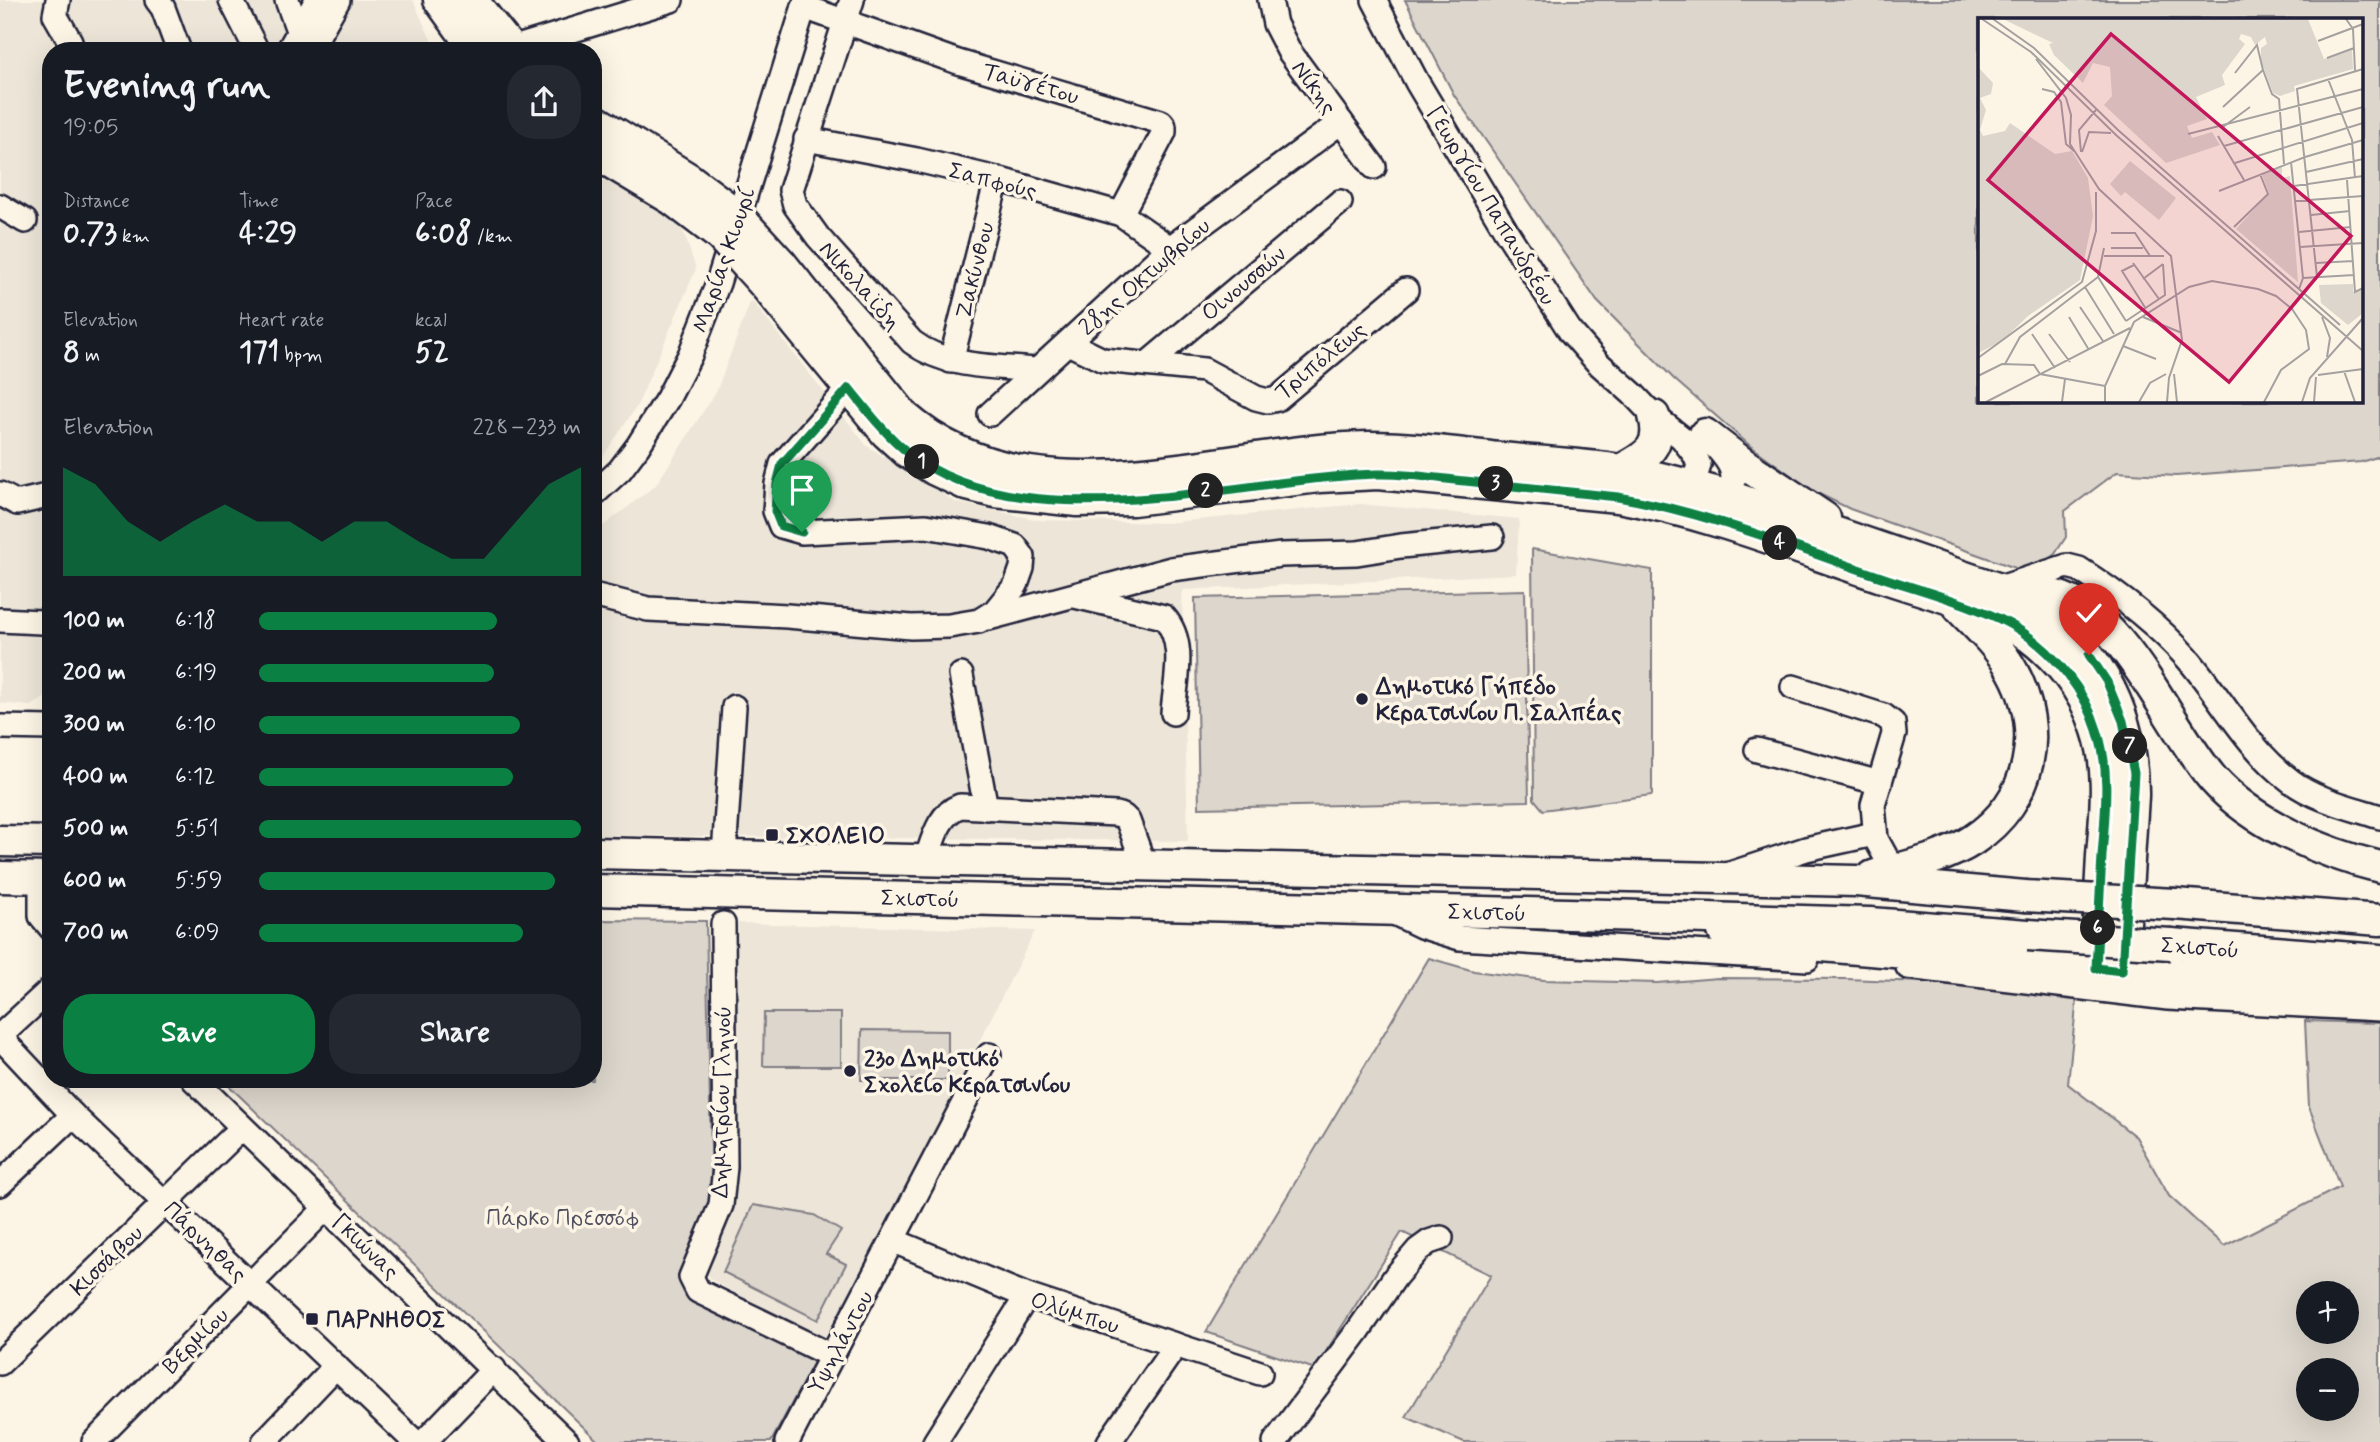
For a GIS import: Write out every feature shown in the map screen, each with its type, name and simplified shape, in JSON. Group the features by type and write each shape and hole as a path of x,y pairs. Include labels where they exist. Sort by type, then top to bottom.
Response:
{"main road":[{"path":"439,0 469,42"},
{"path":"472,0 506,42"},
{"path":"602,125 688,178 771,273 923,432 948,447 998,466 1047,474 1103,475 1368,447 1437,451 1621,470 1693,485 1729,496 1863,544 2010,592 2056,619 2080,643 2107,682 2130,745 2134,773 2133,796 2109,970"},
{"path":"602,158 673,201 727,224"},
{"path":"771,273 849,388 886,433 907,452 967,485 995,492 1050,499 1107,502 1319,477 1378,474 1618,497 1652,503 1722,522 2008,623 2033,640 2056,662 2090,711 2102,747 2106,795 2109,970"},
{"path":"1621,470 1651,450 1657,439 1654,416"},
{"path":"1704,434 1774,485 1863,544"},
{"path":"2010,592 2058,596 2099,621 2129,654 2189,747 2214,780 2241,804 2286,832 2326,852 2380,867"},
{"path":"1856,881 1953,851 1983,832 2010,806 2027,766 2031,739 2029,714 2012,669 1998,650 1951,601"},
{"path":"0,841 42,842"},
{"name":"Σχιστού","path":"602,853 1856,881 2380,920"},
{"path":"0,877 42,878"},
{"name":"Σχιστού","path":"602,890 1383,908 1870,923 2380,960"},
{"path":"1698,919 1721,931 1749,940 2109,970 2380,985"}],"street":[{"path":"58,0 55,15 70,42"},
{"path":"157,0 175,42"},
{"path":"230,0 251,42"},
{"path":"287,0 298,42"},
{"path":"300,42 317,0"},
{"path":"302,42 338,0"},
{"path":"537,42 671,0"},
{"name":"Νίκης","path":"1270,0 1275,24 1289,51 1374,167"},
{"name":"Γεωργίου Παπανδρέου","path":"1374,0 1417,82 1539,284 1577,339 1598,363 1654,416 1682,438 1699,465 1693,485"},
{"name":"Ταϋγέτου","path":"805,4 849,11 958,62 1161,122 1164,132 1121,214"},
{"name":"Μαρίας Κιουρί","path":"602,487 620,470 638,446 668,398 690,355 718,283 805,4"},
{"name":"Μαρίας Κιουρί","path":"790,190 849,11"},
{"name":"28ης Οκτωβρίου","path":"989,414 1170,247 1341,122"},
{"name":"Σαπφούς","path":"806,139 917,160 997,179 1121,214 1170,247"},
{"name":"Ζακύνθου","path":"951,361 997,179"},
{"name":"Νικολαϊδη","path":"790,190 795,205 818,237 912,342 924,351 951,361"},
{"name":"Οινουσσών","path":"1147,365 1340,201"},
{"path":"0,206 26,221"},
{"name":"Τριπόλεως","path":"1068,343 1102,360 1204,370 1256,398 1268,401 1277,398 1406,289"},
{"path":"951,361 1037,370"},
{"path":"849,388 782,464 775,511 781,526 802,532 926,526 989,537 1015,546 1023,556 1016,585 995,611 979,621"},
{"name":"Γεωργίου Παπανδρέου","path":"1633,394 1704,434 1732,468 1735,481 1729,496"},
{"path":"0,494 18,503 42,497"},
{"path":"602,597 648,609 787,616 911,627 949,626 979,621 1171,569 1281,555 1357,553 1492,537"},
{"path":"2010,592 2067,566 2080,569 2104,585 2161,632 2187,659 2262,755 2292,782 2334,802 2380,817"},
{"path":"1075,596 1164,617 1174,628 1178,649 1172,713"},
{"path":"0,620 42,622"},
{"path":"961,675 986,808"},
{"path":"1793,687 1889,719 1893,723 1894,734 1873,804 1874,834 1893,870"},
{"path":"724,855 734,706"},
{"path":"0,727 42,728"},
{"path":"1757,750 1880,783"},
{"path":"926,860 941,821 960,806 1123,816 1128,821 1144,865"},
{"path":"1717,878 1806,849 1874,834"},
{"path":"1383,908 1421,926 1460,938 1846,961 2168,998 2380,1009"},
{"name":"Δημητρίου Γληνού","path":"723,924 725,1167 721,1205 691,1277 698,1291 832,1356"},
{"path":"0,1036 42,997"},
{"name":"Πάρνηθας","path":"0,1036 42,1081"},
{"name":"Υψηλάντου","path":"787,1442 989,1055"},
{"name":"Πάρνηθας","path":"48,1088 73,1115 415,1442"},
{"name":"Γκιώνας","path":"202,1088 567,1442"},
{"path":"0,1184 73,1115"},
{"name":"Κισσάβου","path":"0,1363 242,1128"},
{"name":"Βερμίου","path":"94,1442 326,1208"},
{"path":"1275,1442 1298,1414 1312,1390 1358,1331 1395,1277 1418,1250 1441,1238"},
{"name":"Ολύμπου","path":"894,1241 1027,1296 1260,1373"},
{"path":"935,1442 1027,1296"},
{"path":"1109,1442 1177,1345"},
{"path":"264,1442 336,1366"},
{"path":"424,1442 494,1369"}],"shaded area":[{"path":"0,0 413,0 433,42 42,42 42,699 31,706 0,703"},
{"path":"602,179 680,222 696,269 637,406 602,458"},
{"path":"751,300 867,446 955,502 1038,520 1166,523 1360,504 1519,519 1516,574 1182,590 1188,841 602,835 602,527 656,485 717,390"},
{"name":"23o Δημοτικό Σχολείο Κερατσινίου","path":"738,923 1035,931 827,1343 710,1279 704,1266 734,1211"}],"green space":[{"path":"1405,0 2380,0 2380,456 2361,462 2176,476 2117,472 2065,511 2066,537 2049,563 2035,575 1850,509 1811,490 1748,444 1674,379 1597,301 1454,95"},
{"path":"1532,549 1652,570 1652,795 1543,810 1534,799"},
{"name":"Δημοτικό Γήπεδο Κερατσινίου Π. Σαλπέας","path":"1525,590 1529,801 1199,808 1195,598"},
{"name":"Πάρκο Πρεσσόφ","path":"602,920 706,921 712,1197 686,1292 814,1362 771,1442 599,1442 231,1088 602,1088"},
{"path":"1429,958 1474,971 1544,980 1657,983 1718,978 1846,979 1923,982 2077,997 2068,1084 2136,1137 2169,1196 2224,1246 2340,1187 2309,1107 2305,1021 2380,1023 2380,1442 1464,1442 1406,1417 1491,1275 1402,1232 1315,1369 1206,1332"},
{"path":"764,1013 841,1013 841,1066 763,1066"},
{"path":"862,1030 948,1031 948,1080 861,1080"},
{"path":"753,1205 814,1215 841,1231 826,1254 846,1264 818,1320 723,1272"}],"place":[{"name":"Δημοτικό Γήπεδο Κερατσινίου Π. Σαλπέας","path":"1362,699"},
{"name":"ΣΧΟΛΕΙΟ","path":"772,835"},
{"name":"23o Δημοτικό Σχολείο Κερατσινίου","path":"850,1071"},
{"name":"ΠΑΡΝΗΘΟΣ","path":"312,1319"}],"route":[{"path":"802,532 781,526 775,511 782,464 849,388 886,433 907,452 935,470 967,485 995,492 1107,502 1319,477 1388,474 1618,497 1652,503 1722,522 2008,623 2033,640 2056,662 2081,694 2090,711 2102,747 2106,795 2096,968 2122,971 2134,773 2123,721 2107,682 2089,655"}]}
